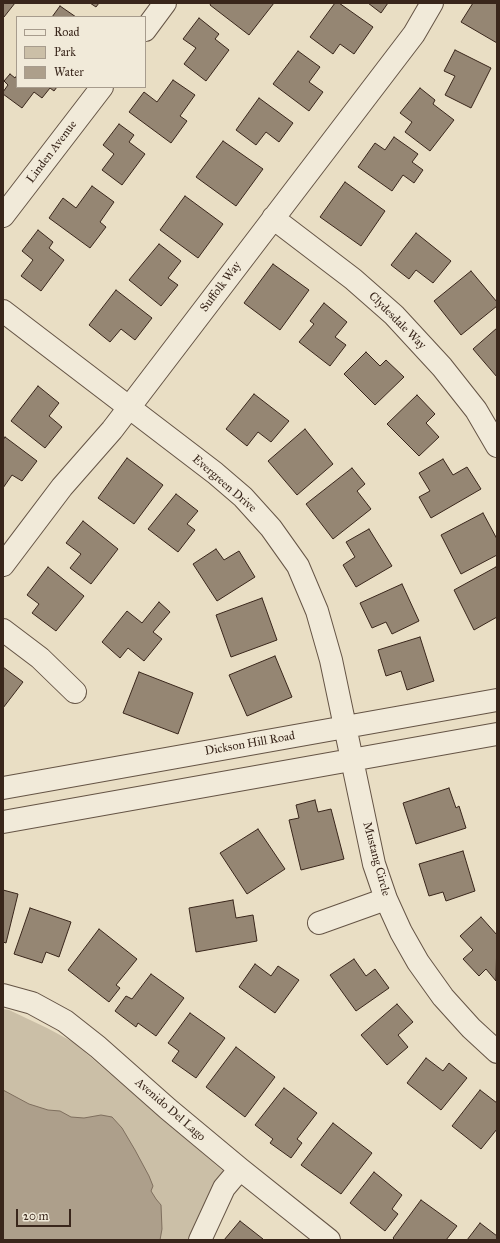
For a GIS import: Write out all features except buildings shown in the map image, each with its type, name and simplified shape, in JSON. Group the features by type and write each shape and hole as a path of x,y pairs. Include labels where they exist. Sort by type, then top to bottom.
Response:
{"street":[{"path":"146,29 165,3"},
{"name":"Suffolk Way","path":"3,565 62,487 108,435 414,34 432,3"},
{"name":"Linden Avenue","path":"3,216 101,88"},
{"name":"Clydesdale Way","path":"273,218 353,279 394,315 447,373 476,410 497,446"},
{"name":"Evergreen Drive","path":"3,311 215,473 244,498 271,528 298,566 317,611 331,660 345,727"},
{"path":"3,630 40,658 75,692"},
{"name":"Dickson Hill Road","path":"3,788 497,700"},
{"name":"Mustang Circle","path":"345,727 374,864 386,899 401,932 418,962 443,997 471,1028 497,1052"},
{"path":"3,822 497,734"},
{"path":"319,923 386,899"},
{"name":"Avenido Del Lago","path":"3,995 32,1004 65,1021 98,1047 168,1109 240,1169 329,1240"},
{"path":"200,1240 224,1188 240,1169"}],"green space":[{"path":"3,1009 9,1010 73,1042 237,1183 210,1240 3,1240"}],"water":[{"path":"3,1090 29,1104 48,1110 60,1111 71,1117 84,1118 101,1115 112,1117 122,1128 135,1150 153,1186 151,1191 161,1205 162,1229 160,1240 3,1240"}]}
